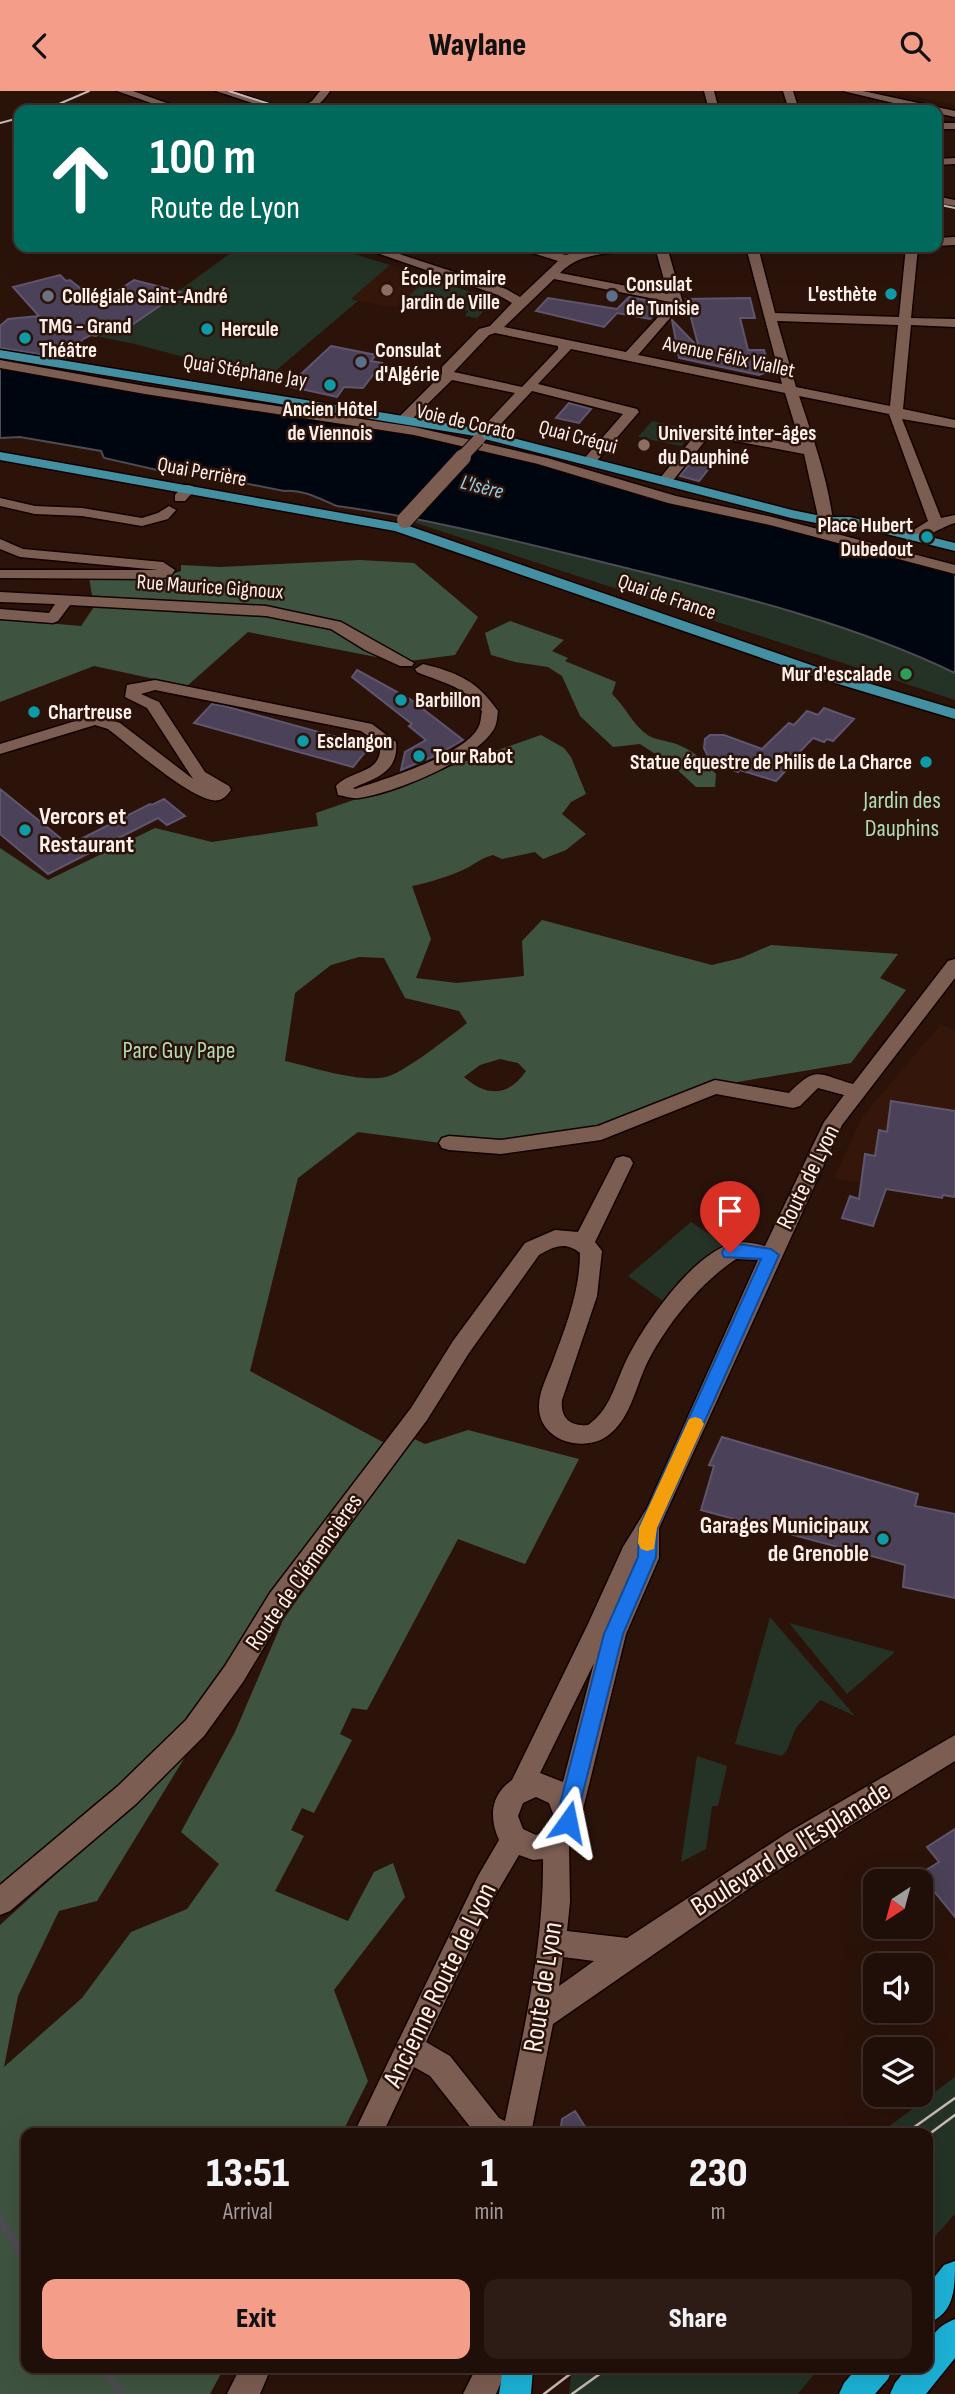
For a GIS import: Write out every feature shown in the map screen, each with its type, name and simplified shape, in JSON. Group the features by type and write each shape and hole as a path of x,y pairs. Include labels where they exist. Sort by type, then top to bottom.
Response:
{"highway":[{"path":"933,2302 955,2276"},
{"path":"933,2361 955,2334"},
{"path":"515,2394 517,2373"},
{"path":"855,2394 873,2373"},
{"path":"906,2394 923,2373"}],"main road":[{"name":"Quai Stéphane Jay","path":"0,354 405,418 481,437"},
{"name":"Quai Créqui","path":"481,437 589,461 826,521 845,530 903,538"},
{"name":"Quai Perrière","path":"0,456 184,493 401,524"},
{"name":"Quai de France","path":"401,524 922,706 955,714"},
{"path":"903,538 955,547"},
{"path":"903,538 955,558"},
{"name":"Quai de France","path":"922,706 955,722"}],"street":[{"path":"122,91 165,105"},
{"path":"221,91 267,105"},
{"path":"311,105 325,91"},
{"path":"848,91 914,105"},
{"path":"876,105 883,98"},
{"path":"384,252 502,292 520,302"},
{"path":"539,252 566,259"},
{"path":"449,375 447,370 484,332 495,329 566,259 590,252"},
{"path":"628,358 677,303 662,252"},
{"path":"753,252 790,391 812,451 826,521"},
{"path":"911,252 895,419 936,523"},
{"path":"551,275 675,299"},
{"path":"771,317 955,323"},
{"name":"Avenue Félix Viallet","path":"495,329 955,424"},
{"path":"401,524 564,350 565,345"},
{"name":"Voie de Corato","path":"0,364 145,390 414,431 531,458 673,500 772,521 955,571"},
{"path":"449,375 632,412 589,461"},
{"path":"405,418 449,375"},
{"path":"664,481 706,431 795,450 812,451"},
{"path":"0,502 35,510 82,512 142,522 163,516 169,510"},
{"path":"903,538 936,523 955,519"},
{"name":"Rue Maurice Gignoux","path":"0,543 20,553 163,566 168,570 165,574 154,575 0,574"},
{"name":"Rue Maurice Gignoux","path":"0,597 266,611 308,617 336,625 371,647 406,663"},
{"path":"0,614 53,618 65,602"},
{"path":"0,749 95,720 114,726 195,789 216,796 223,790 200,775 153,705 144,699 133,697 133,688 155,685 304,710 366,727 388,742 390,751 388,763 368,778 344,786 344,791 356,794 426,770 451,758 479,739 489,725 490,715 486,702 476,692 423,670"},
{"name":"Route de Lyon","path":"648,1528 834,1122 955,965"},
{"path":"449,1143 501,1147 601,1133 715,1087 793,1101 814,1080 857,1092"},
{"path":"623,1163 584,1242 591,1251 590,1273 577,1324 550,1402 553,1421 561,1430 588,1436 601,1429 612,1416 656,1328 680,1299 721,1259 739,1250 771,1255"},
{"name":"Route de Clémencières","path":"0,1902 127,1795 195,1728 234,1675 279,1601 419,1414 461,1347 532,1249 559,1236 584,1242"},
{"path":"524,1787 525,1776 599,1628 631,1553 648,1528"},
{"path":"568,1812 560,1795 533,1785 514,1792 504,1810 507,1830 514,1838 535,1846 556,1840 564,1832 614,1634 647,1557 648,1528"},
{"name":"Boulevard de l'Esplanade","path":"541,2016 627,1952 955,1747"},
{"name":"Ancienne Route de Lyon","path":"370,2128 487,1885 514,1838"},
{"name":"Route de Lyon","path":"518,2128 541,2016 557,1902 556,1840"},
{"path":"551,1942 627,1952"},
{"path":"409,2048 440,2066 489,2128"},
{"path":"243,2394 254,2373"},
{"path":"479,2394 490,2373"}],"shaded area":[{"path":"880,91 955,91 955,105 893,92"},
{"name":"École primaire Jardin de Ville","path":"390,265 429,278 395,308 350,299"},
{"path":"941,1024 955,1030 955,1197 943,1195 942,1198 834,1178 862,1117"}],"green space":[{"path":"232,252 351,252 390,265 351,299 358,301 266,379 100,337 83,330 126,321 133,324"},
{"path":"429,278 495,300 477,318 465,316 468,311 441,304 438,307 425,305 422,308 399,304"},
{"path":"652,421 694,430 681,446 638,437"},
{"path":"424,519 733,594 848,628 955,673 955,700 413,522"},
{"path":"360,560 414,563 478,617 455,655 402,662 248,632 187,686 94,666 0,702 0,619 81,626 94,607 89,577 158,579 181,571 181,565 220,567"},
{"path":"510,621 564,640 552,651 568,658 565,661 616,682 612,694 638,727 649,736 677,744 696,755 716,774 715,787 696,787 672,765 640,744 613,747 580,716 562,676 548,667 491,655 485,633"},
{"name":"Parc Guy Pape","path":"541,735 564,748 571,757 586,794 571,802 562,814 586,834 566,850 543,859 535,852 502,859 493,855 454,874 412,886 431,939 416,978 457,983 524,976 522,941 542,920 712,965 741,958 771,945 898,954 880,978 906,990 851,1063 702,1088 533,1149 486,1149 358,1132 298,1178 250,1371 394,1448 195,1728 0,1902 0,848 48,880 155,828 212,842 318,826 316,813","holes":["359,957 384,958 405,998 459,1011 467,1023 415,1062 386,1077 349,1076 285,1061 295,993 331,965","500,1059 518,1063 526,1071 505,1090 489,1091 464,1077 480,1065"]},
{"path":"691,1222 726,1245 663,1301 628,1276"},
{"path":"468,1430 579,1459 525,1564 458,1539 367,1710 352,1708 340,1734 352,1740 314,1813 302,1808 291,1830 304,1836 275,1891 348,1921 374,1872 393,1863 405,1897 334,1990 368,2081 344,2128 21,2128 21,2373 221,2373 210,2394 0,2394 0,1925 185,1757 97,1901 59,1911 18,1996 4,2067 82,1998 131,1932 187,1909 219,1864 181,1832 235,1732 283,1620 412,1438 425,1444"},
{"path":"770,1617 855,1716 820,1700 796,1728 782,1756 735,1744"},
{"path":"789,1623 895,1652 847,1694"},
{"path":"697,1756 727,1766 718,1806 712,1806 706,1849 681,1862"},
{"path":"955,2077 955,2214 933,2238 933,2128 887,2128 915,2107 933,2107 933,2093"},
{"path":"571,2373 815,2373 798,2394 569,2394"}],"water":[{"name":"L'Isère","path":"0,366 343,424 399,429 564,470 599,483 703,510 756,519 955,573 955,673 833,624 749,599 622,567 445,525 337,506 298,492 188,472 166,472 104,458 101,451 20,437 0,438"}],"building":[{"path":"60,275 99,303 134,280 180,292 133,324 126,321 107,325 96,336 83,339 65,358 0,348 0,326 8,319 39,316 13,287"},
{"path":"629,297 664,303 650,319 617,313 604,327 536,311 548,298 617,309"},
{"path":"750,298 755,318 740,318 748,350 764,350 770,371 759,375 679,358 672,320 699,348 686,299"},
{"path":"331,346 376,355 371,361 382,363 363,388 344,387 337,397 292,387 304,377 299,376"},
{"path":"569,403 591,409 579,423 556,418"},
{"path":"691,462 710,467 699,481 680,476"},
{"name":"Barbillon","path":"357,670 410,699 463,740 437,755 401,770 405,752 426,740 409,726 412,724 352,677"},
{"name":"Esclangon","path":"212,704 370,746 353,767 194,723"},
{"path":"824,708 854,719 833,741 827,739 824,742 813,738 776,781 740,770 738,772 710,761 704,748 705,739 710,735 724,735 762,749 789,723 794,725 807,711 818,715"},
{"name":"Vercors et Restaurant","path":"0,789 69,845 164,799 185,816 167,825 158,818 48,874 0,834"},
{"path":"891,1101 955,1111 955,1197 943,1195 942,1198 886,1189 873,1226 842,1218 850,1196 859,1199 865,1154 875,1156 879,1130 887,1132"},
{"name":"Garages Municipaux de Grenoble","path":"722,1437 918,1494 915,1506 955,1514 955,1598 903,1587 905,1565 701,1510 714,1466 709,1465"},
{"path":"955,1829 955,1917 933,1890 933,1869 928,1869 939,1862 927,1847"},
{"path":"575,2111 586,2128 561,2128 562,2119"}],"waterway":[{"path":"0,2219 21,2253"},
{"path":"106,2373 122,2394"}],"tram line":[{"path":"57,105 89,91"},
{"path":"229,91 272,105"},
{"path":"0,123 14,119"},
{"path":"942,205 955,208"},
{"path":"913,2128 955,2098"},
{"path":"933,2131 955,2115"},
{"path":"544,2394 571,2373"},
{"path":"572,2394 601,2373"}],"slow traffic":[{"path":"647,1543 648,1528 695,1424"}],"place":[{"name":"École primaire Jardin de Ville","path":"387,290"},
{"name":"L'esthète","path":"891,294"},
{"name":"Collégiale Saint-André","path":"48,296"},
{"name":"Consulat de Tunisie","path":"612,296"},
{"name":"Hercule","path":"207,329"},
{"name":"TMG - Grand Théâtre","path":"25,338"},
{"name":"Consulat d'Algérie","path":"361,362"},
{"name":"Ancien Hôtel de Viennois","path":"330,385"},
{"name":"Université inter-âges du Dauphiné","path":"644,445"},
{"name":"Place Hubert Dubedout","path":"927,537"},
{"name":"Mur d'escalade","path":"906,674"},
{"name":"Barbillon","path":"401,700"},
{"name":"Chartreuse","path":"34,712"},
{"name":"Esclangon","path":"303,741"},
{"name":"Tour Rabot","path":"419,756"},
{"name":"Statue équestre de Philis de La Charce","path":"926,762"},
{"name":"Vercors et Restaurant","path":"25,830"},
{"name":"Garages Municipaux de Grenoble","path":"883,1539"}],"route":[{"path":"568,1822 568,1812 614,1634 647,1557 648,1528 771,1255 739,1250 730,1253"}],"park label":[{"name":"Jardin des Dauphins","path":"902,814"}]}
